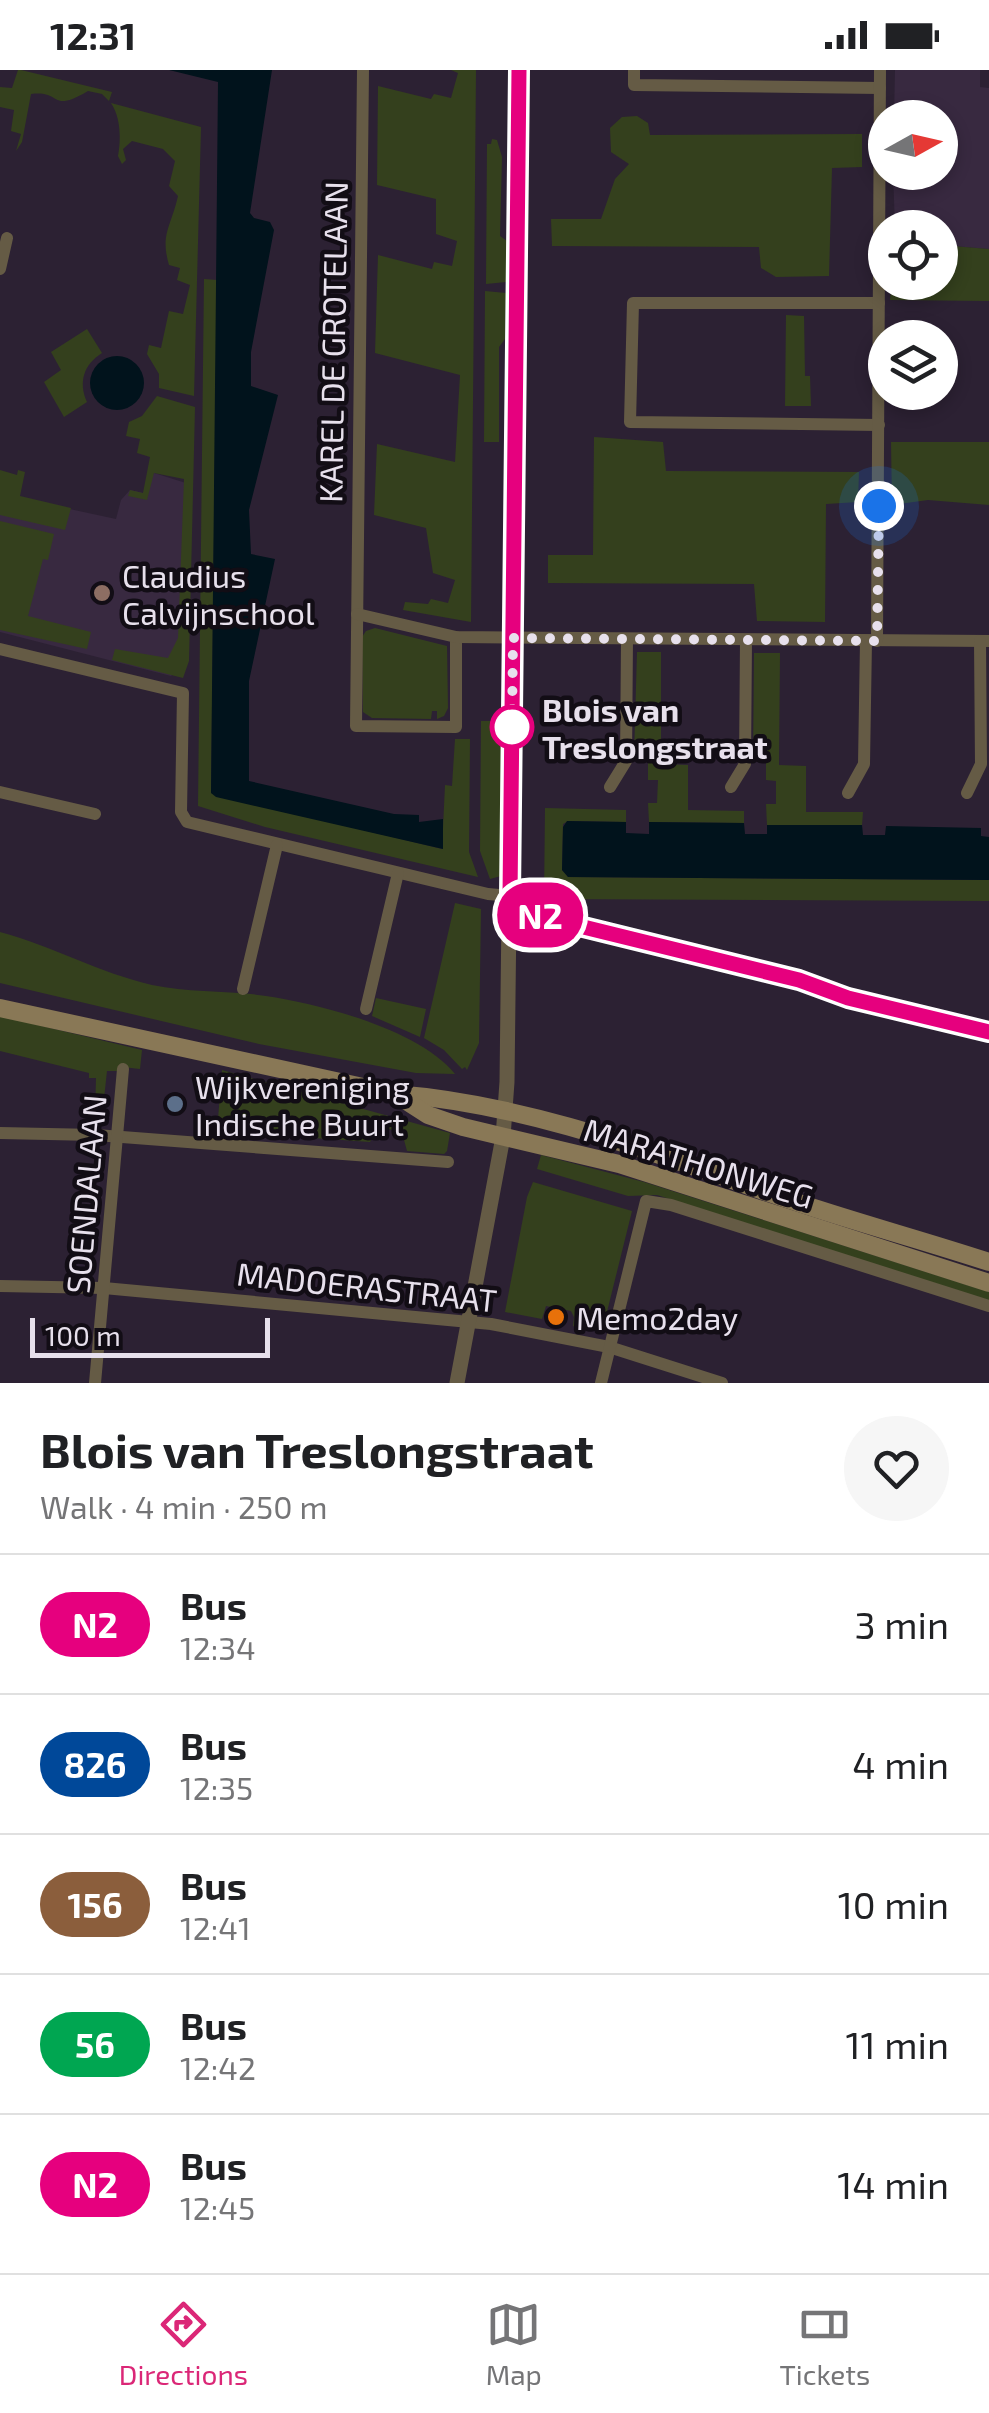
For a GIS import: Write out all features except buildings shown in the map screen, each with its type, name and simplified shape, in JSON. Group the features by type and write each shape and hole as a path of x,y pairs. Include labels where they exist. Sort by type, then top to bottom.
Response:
{"main road":[{"name":"MARATHONWEG","path":"0,1008 395,1094 505,1111 644,1150 989,1262"},
{"name":"MARATHONWEG","path":"395,1094 428,1115 619,1164 989,1283"}],"street":[{"name":"KAREL DE GROTELAAN","path":"363,70 356,726 456,726 456,638"},
{"path":"457,1383 505,1111 519,70"},
{"path":"634,70 634,85 880,88"},
{"path":"848,792 864,764 871,641 879,425 880,70"},
{"path":"0,269 7,238"},
{"path":"879,303 633,302 630,422 879,425"},
{"path":"356,614 456,638 985,641 981,764 967,793"},
{"path":"610,787 626,761 627,639"},
{"path":"730,787 745,764 746,640"},
{"path":"0,648 183,693 181,812 187,822 510,896"},
{"path":"0,792 95,814"},
{"path":"244,989 277,845"},
{"path":"366,1009 398,873"},
{"name":"SOENDALAAN","path":"95,1383 124,1069"},
{"path":"0,1133 119,1136 448,1162"},
{"path":"601,1383 646,1201 671,1205 989,1306"},
{"name":"MADOERASTRAAT","path":"0,1286 104,1288 425,1315 609,1348 722,1383"}],"shaded area":[{"path":"895,70 980,70 980,87 989,88 989,249 958,246 958,210 894,210 894,190 958,190 958,100 894,100"},
{"path":"154,473 189,484 187,661 171,676 0,632 0,494 116,519 121,500 130,490 143,493"}],"green space":[{"path":"18,70 112,92 109,101 102,94 88,91 67,101 31,94 22,142 16,151 21,134 11,131 14,110 0,107 0,87 12,88"},
{"path":"451,70 476,70 471,622 403,610 405,602 428,604 431,599 448,603 455,580 433,573 426,528 374,515 377,444 455,462 460,375 375,353 378,255 432,269 434,262 452,266 457,241 436,234 436,199 377,185 378,86 431,99 434,94 451,98 458,73"},
{"path":"111,103 201,127 194,396 159,388 159,374 147,354 149,345 161,348 169,311 183,314 190,285 177,280 180,268 169,265 167,254 166,238 178,196 169,186 175,161 163,149 132,141 123,149 126,160 122,164 118,156 118,122"},
{"path":"637,116 648,123 650,135 862,134 862,167 832,168 829,276 776,277 761,268 759,247 552,246 551,219 601,219 615,179 629,164 611,152 610,128 622,117"},
{"path":"497,140 502,157 500,236 507,241 506,282 486,284 487,144"},
{"path":"958,246 989,249 989,301 890,300 958,300"},
{"path":"204,279 217,280 211,793 442,849 445,785 452,786 455,739 470,739 469,852 478,877 265,827 198,806"},
{"path":"485,291 506,293 505,339 499,347 499,442 484,442"},
{"path":"786,315 804,316 805,376 810,376 811,406 785,406"},
{"path":"87,329 102,353 84,374 87,402 64,417 44,382 61,370 51,352"},
{"path":"157,396 195,407 189,661 183,678 112,660 115,649 168,658 178,638 184,479 154,473 147,500 128,496 130,490 143,493 150,457 137,453 140,439 126,436 129,422 142,416"},
{"path":"594,437 663,442 666,471 859,472 858,502 826,504 825,622 757,621 754,584 548,583 548,555 593,555"},
{"path":"891,442 989,442 989,505 928,500 892,505"},
{"path":"0,470 17,475 18,470 25,472 20,496 71,508 65,530 0,515"},
{"path":"0,521 54,534 28,616 91,632 87,649 0,630"},
{"path":"375,628 447,646 448,708 444,716 437,719 437,711 432,711 431,719 372,718 363,712 362,637"},
{"path":"637,652 661,652 661,764 688,765 688,810 744,811 744,823 649,822 648,803 657,803 658,780 648,780 648,756 634,756"},
{"path":"754,653 780,653 779,765 806,766 806,812 863,812 862,825 767,825 766,804 776,804 776,781 766,780 766,759 753,759"},
{"path":"481,721 492,721 492,732 499,733 503,761 501,876 490,879 480,851"},
{"path":"545,808 626,810 626,822 563,824 562,870 568,877 989,880 989,901 544,899"},
{"path":"455,903 481,909 479,1043 467,1070 424,1038"},
{"path":"0,932 152,985 266,996 341,1013 418,1044 455,1074 416,1073 259,1044 0,983"},
{"path":"376,998 426,1009 420,1037 372,1016"},
{"path":"0,1016 142,1050 140,1069 122,1067 121,1071 107,1071 102,1117 95,1117 96,1078 0,1051"},
{"path":"222,1070 450,1133 447,1151 407,1151 403,1136 390,1129 376,1132 370,1142 314,1138 314,1133 304,1132 302,1137 217,1131"},
{"path":"541,1155 644,1182 989,1292 989,1301 657,1195 628,1196 537,1169"},
{"path":"533,1182 632,1211 602,1332 573,1326 571,1311 546,1306 542,1319 505,1312"}],"water":[{"path":"169,70 272,70 250,213 270,222 274,230 251,352 251,386 278,395 249,510 251,554 275,559 249,681 249,781 394,814 419,815 419,822 443,819 443,849 211,793 218,82"},
{"path":"117,356 136,364 144,383 136,402 117,410 98,402 90,383 98,364"},
{"path":"567,821 626,822 626,833 649,834 649,822 744,823 745,834 767,834 767,825 862,825 863,835 885,835 886,826 981,828 981,836 989,837 989,880 568,877 562,870 563,827"}],"bus line":[{"name":"N2","path":"519,70 510,896 533,912 555,920 989,1032"}],"place":[{"name":"Claudius Calvijnschool","path":"102,593"},
{"name":"Blois van Treslongstraat","path":"512,727"},
{"name":"Wijkvereniging Indische Buurt","path":"175,1104"},
{"name":"Memo2day","path":"556,1317"}],"route":[{"path":"512,727 513,638 877,641 879,506"}]}
